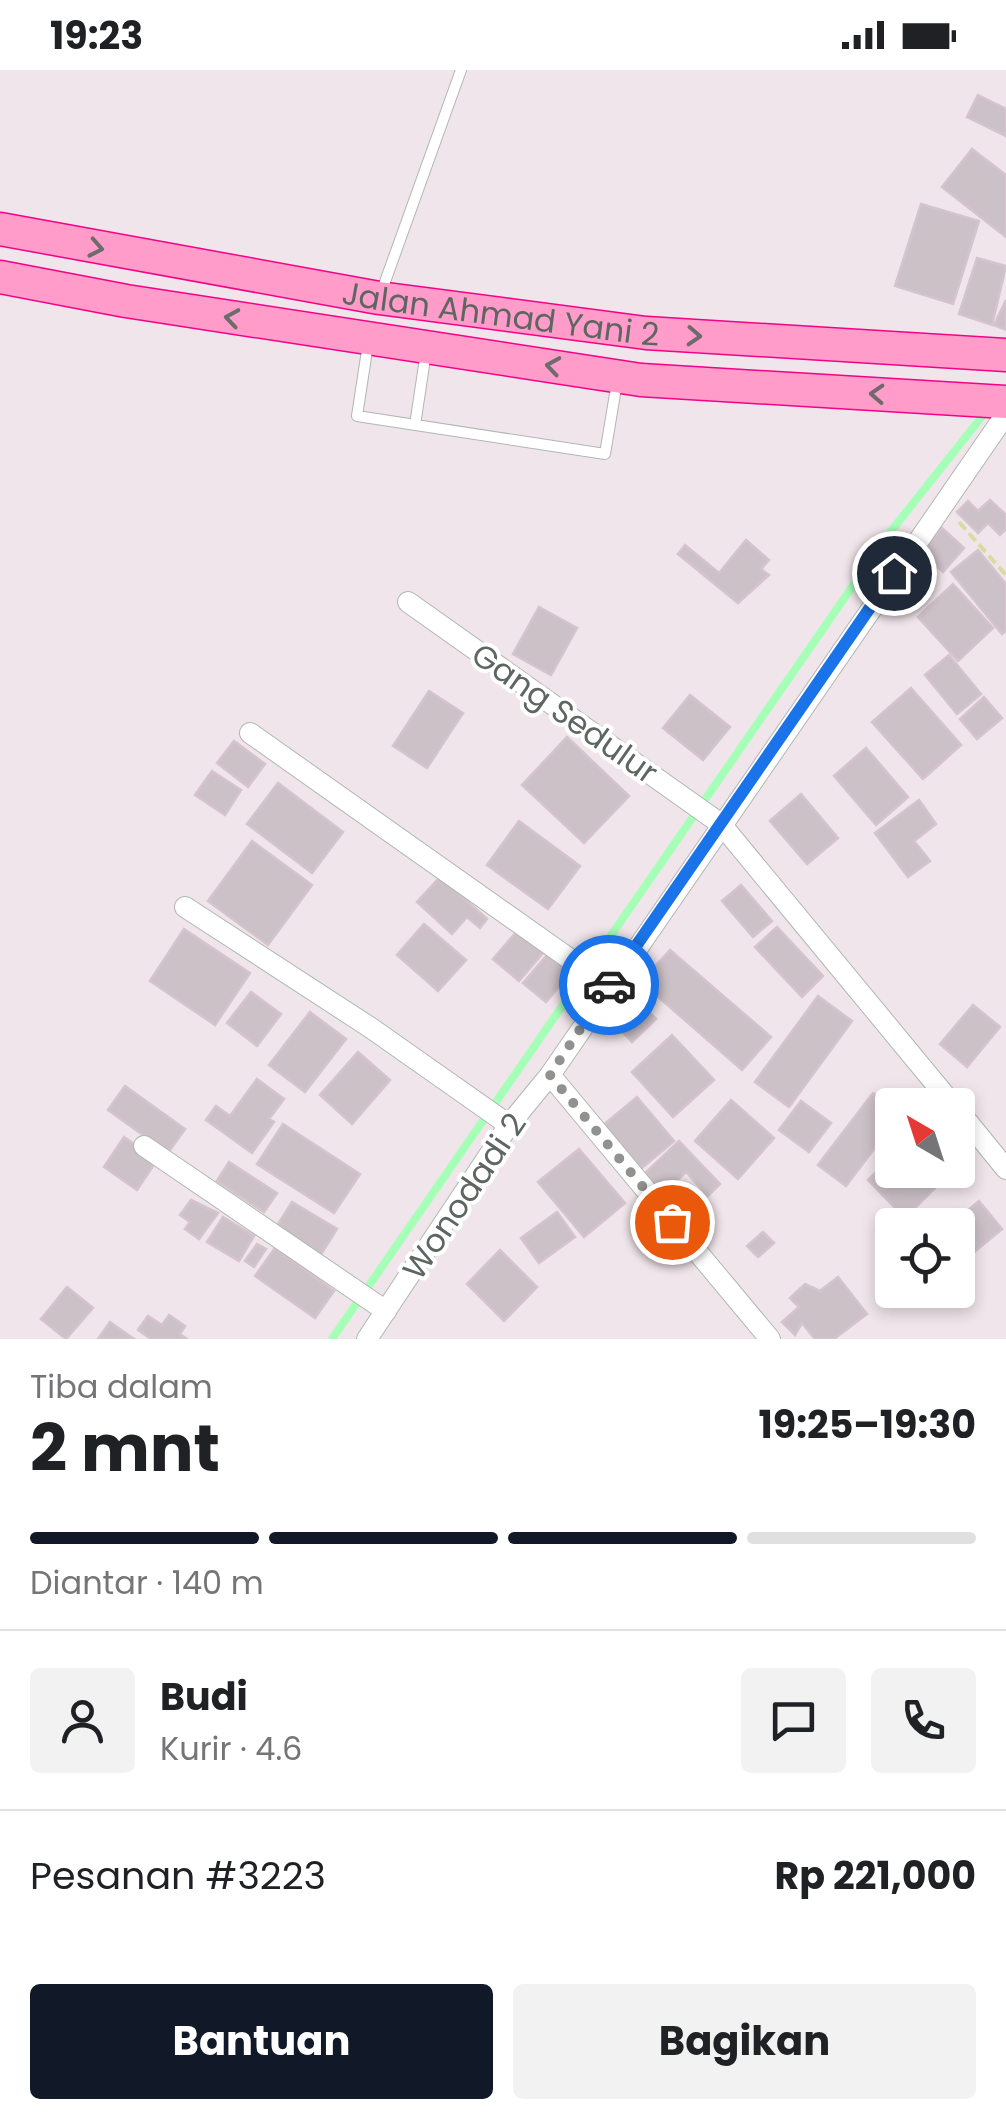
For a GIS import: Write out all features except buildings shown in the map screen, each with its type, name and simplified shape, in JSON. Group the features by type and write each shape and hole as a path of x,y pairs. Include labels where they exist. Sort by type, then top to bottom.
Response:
{"highway":[{"name":"Jalan Ahmad Yani 2","path":"0,230 380,298 646,333 1006,355"},
{"name":"Jalan Ahmad Yani 2","path":"0,277 618,376 990,401"}],"street":[{"name":"Wonodadi 2","path":"368,1339 509,1125 550,1075 1006,414"},
{"name":"Gang Sedulur","path":"408,602 721,824 939,1088"},
{"path":"250,733 608,986"},
{"path":"185,908 370,1028 509,1125"},
{"path":"550,1075 770,1339"},
{"name":"Gang Sedulur","path":"975,1132 1006,1169"},
{"path":"144,1146 386,1312"}],"lane":[{"path":"380,298 461,70"},
{"path":"369,339 357,416 605,454 618,376"},
{"path":"415,425 427,347"}],"path":[{"path":"942,502 1006,574"}],"waterway":[{"path":"332,1339 888,535 988,409"}],"way so far":[{"path":"609,985 550,1075 672,1222"}],"route":[{"path":"609,985 894,573"}]}
